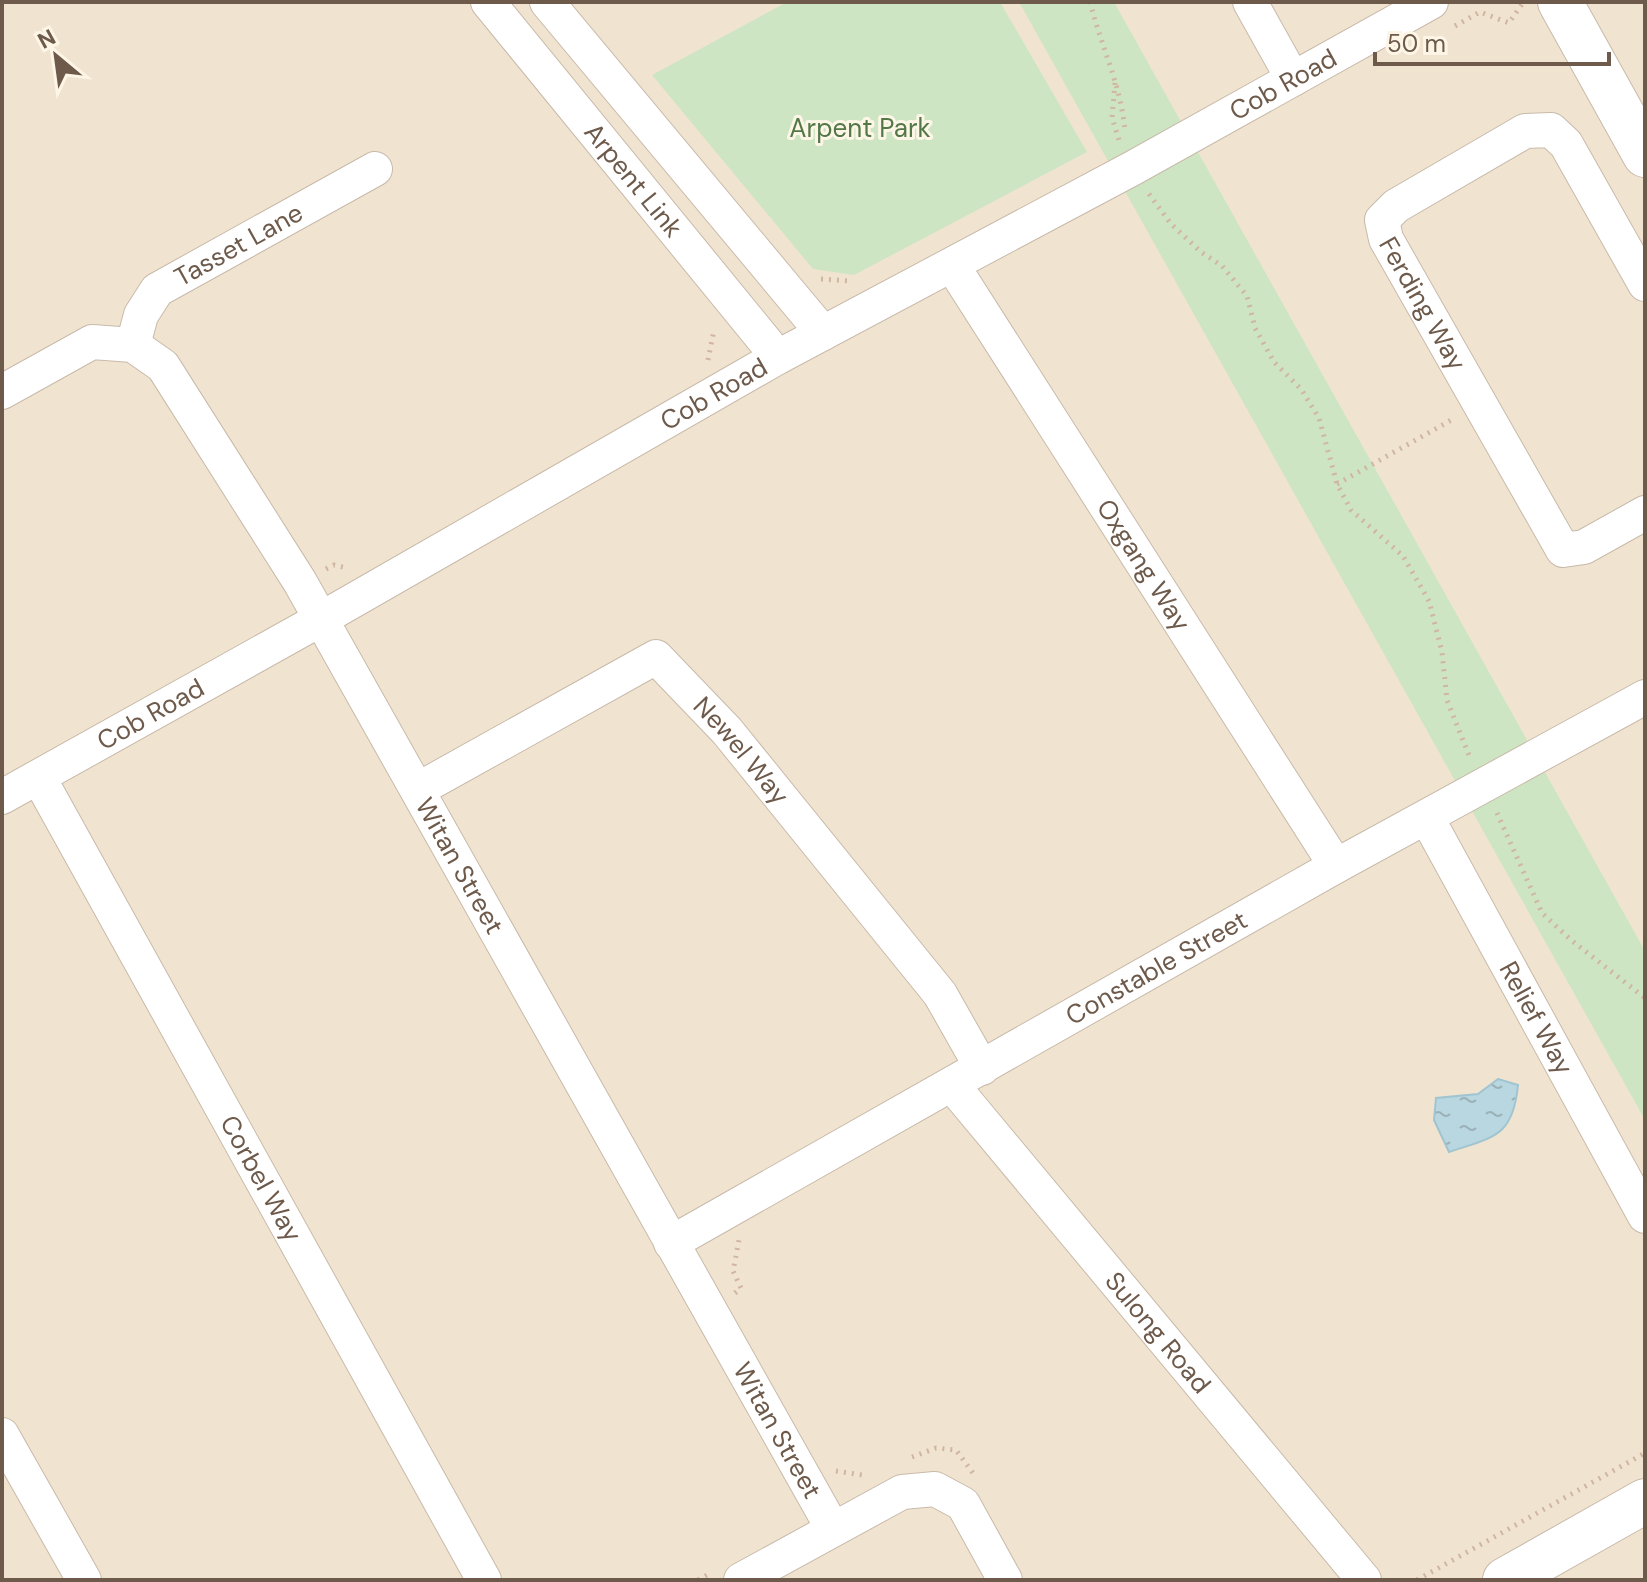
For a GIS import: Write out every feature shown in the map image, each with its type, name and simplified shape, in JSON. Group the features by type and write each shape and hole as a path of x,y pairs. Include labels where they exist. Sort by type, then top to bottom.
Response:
{"street":[{"name":"Arpent Link","path":"488,2 732,322 778,357"},
{"path":"1250,2 1293,79"},
{"name":"Cob Road","path":"2,797 321,619 778,357 1133,168 1431,2"},
{"path":"1560,2 1645,155"},
{"name":"Arpent Link","path":"553,4 823,333"},
{"path":"512,31 553,4"},
{"name":"Ferding Way","path":"1645,284 1566,144 1551,130 1525,131 1396,206 1382,220 1386,239 1563,550 1584,547 1645,513"},
{"name":"Tasset Lane","path":"133,345 141,315 157,290 375,169"},
{"name":"Oxgang Way","path":"952,265 1336,866"},
{"path":"2,392 92,342 133,345"},
{"name":"Witan Street","path":"133,345 163,366 300,582 833,1529"},
{"name":"Newel Way","path":"419,789 656,657 727,731 940,994 982,1068"},
{"name":"Constable Street","path":"671,1243 1336,866 1645,697"},
{"name":"Corbel Way","path":"39,778 484,1580"},
{"name":"Relief Way","path":"1427,818 1645,1216"},
{"name":"Sulong Road","path":"952,1085 1364,1580"},
{"path":"2,1435 84,1580"},
{"path":"741,1580 902,1492 935,1489 963,1504 1005,1580"},
{"path":"1505,1580 1645,1501"}],"path":[{"path":"1090,2 1098,35 1122,100 1125,133"},
{"path":"1115,83 1112,118 1133,168 1165,218 1201,252 1222,266 1247,296 1255,328 1274,362 1301,389 1319,418 1337,484 1351,510 1403,556 1429,601 1442,652 1447,700 1459,737 1482,787 1491,798 1542,913 1645,998"},
{"path":"1105,145 1139,126"},
{"path":"787,290 803,277 857,281"},
{"path":"707,363 710,347 732,322"},
{"path":"710,347 732,322"},
{"path":"1337,484 1480,404"},
{"path":"300,582 334,565 351,569"},
{"path":"729,1298 741,1288 733,1271 740,1235"},
{"path":"907,1459 936,1448 956,1450 977,1479"},
{"path":"1417,1580 1645,1453"},
{"path":"826,1465 833,1471 868,1476"}],"shaded area":[{"path":"2,2 1645,2 1645,1580 2,1580"}],"green space":[{"name":"Arpent Park","path":"787,2 1000,2 1087,152 854,275 813,269 652,75"},
{"path":"1019,2 1114,2 1645,951 1645,1120"}],"water":[{"path":"1498,1079 1518,1085 1506,1125 1489,1138 1449,1152 1434,1120 1436,1098 1478,1094"}]}
